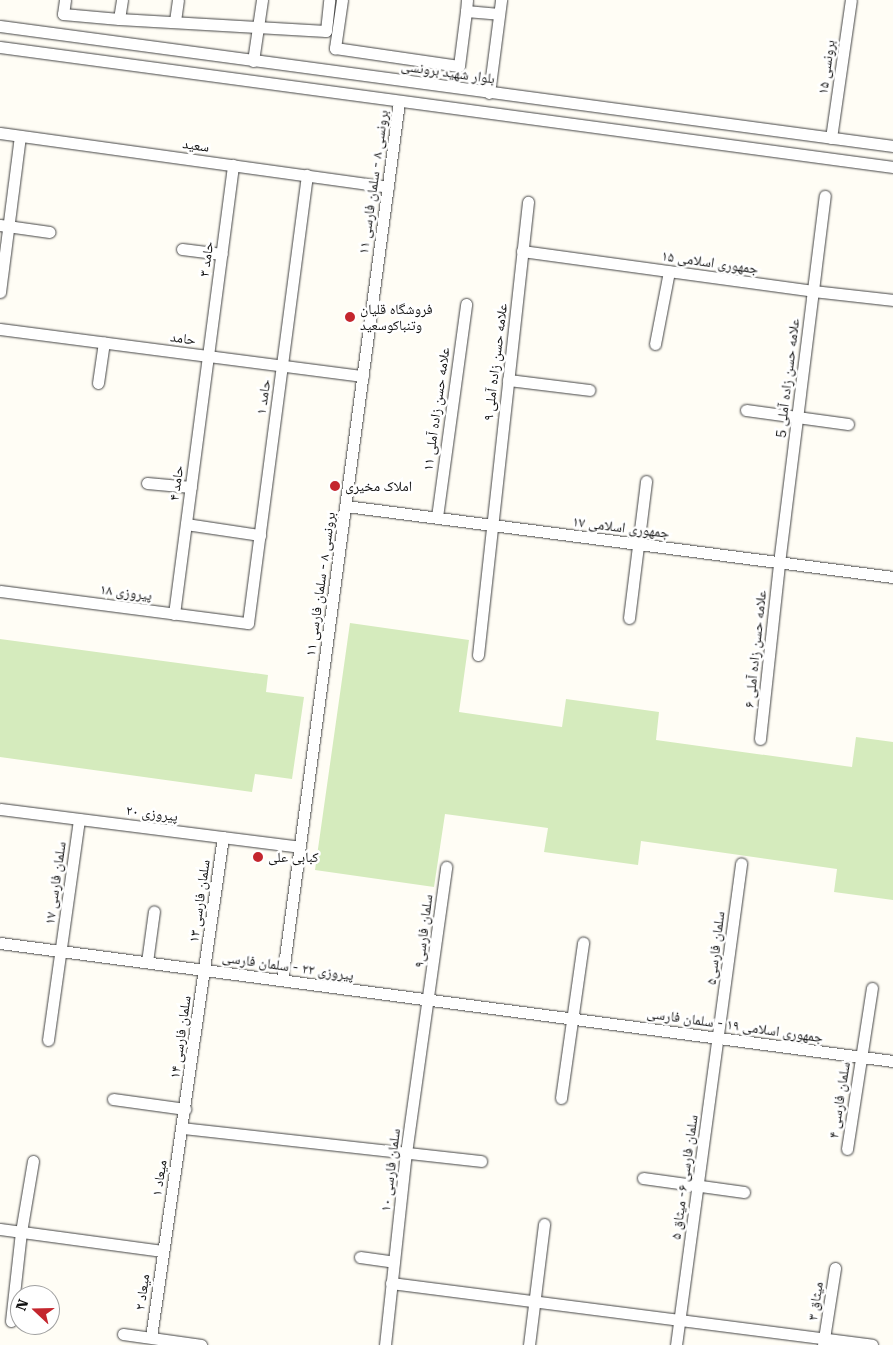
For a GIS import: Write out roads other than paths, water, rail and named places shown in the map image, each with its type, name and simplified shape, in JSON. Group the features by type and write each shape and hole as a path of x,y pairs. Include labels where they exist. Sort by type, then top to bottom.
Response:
{"street":[{"path":"65,0 63,14 326,31 329,0"},
{"path":"119,19 122,0"},
{"path":"175,21 178,0"},
{"path":"253,61 262,0"},
{"path":"342,0 335,48 459,66 467,6 499,14"},
{"path":"489,93 501,0"},
{"name":"برونسی ۱۵","path":"831,138 851,0"},
{"name":"بلوار شهید برونسی","path":"0,26 893,146"},
{"path":"0,47 893,167"},
{"name":"برونسی ۸ - سلمان فارسی ۱۱","path":"282,980 399,102"},
{"name":"سعید","path":"0,133 388,187"},
{"path":"0,292 4,225 20,136"},
{"name":"حامد ۳","path":"208,356 233,165"},
{"name":"حامد ۱","path":"248,624 307,176"},
{"name":"علامه حسن زاده آملی 5","path":"779,563 825,196"},
{"name":"علامه حسن زاده آملی ۹","path":"478,655 528,202"},
{"path":"4,225 50,232"},
{"path":"182,249 222,254"},
{"name":"جمهوری اسلامی ۱۵","path":"522,251 813,291 893,300"},
{"path":"655,344 669,271"},
{"name":"علامه حسن زاده آملی ۱۱","path":"436,518 466,304"},
{"name":"حامد","path":"0,329 363,376"},
{"path":"98,382 104,342"},
{"name":"حامد ۴","path":"174,614 208,356"},
{"path":"508,380 589,390"},
{"path":"746,410 848,424"},
{"path":"630,618 637,544 646,482"},
{"path":"147,483 191,487"},
{"name":"جمهوری اسلامی ۱۷","path":"346,506 893,578"},
{"path":"186,524 260,535"},
{"name":"علامه حسن زاده آملی ۶","path":"760,739 779,563"},
{"name":"پیروزی ۱۸","path":"0,591 248,624"},
{"name":"پیروزی ۲۰","path":"0,809 300,847"},
{"name":"سلمان فارسی ۱۷","path":"48,1040 79,819"},
{"name":"سلمان فارسی ۱۳","path":"204,970 223,837"},
{"name":"سلمان فارسی۵","path":"719,1038 741,863"},
{"name":"سلمان فارسی۹","path":"429,999 446,867"},
{"path":"147,962 154,910"},
{"name":"پیروزی ۲۲ - سلمان فارسی","path":"0,942 572,1018"},
{"path":"560,1098 583,942"},
{"name":"سلمان فارسی ۱۴","path":"184,1109 204,970"},
{"name":"سلمان فارسی ۴","path":"847,1149 872,988"},
{"name":"سلمان فارسی ۱۰","path":"384,1345 406,1153 429,999"},
{"name":"جمهوری اسلامی ۱۹ - سلمان فارسی","path":"572,1018 893,1061"},
{"name":"سلمان فارسی ۶- میثاق ۵","path":"676,1345 719,1038"},
{"path":"113,1100 184,1109"},
{"name":"میعاد ۱","path":"163,1251 184,1109"},
{"path":"182,1128 481,1161"},
{"path":"15,1285 21,1232 33,1161"},
{"path":"643,1178 699,1184 744,1192"},
{"path":"529,1345 544,1224"},
{"path":"0,1229 163,1251"},
{"name":"میعاد ۲","path":"151,1337 163,1251"},
{"path":"360,1257 394,1262"},
{"name":"میثاق ۳","path":"824,1342 835,1268"},
{"path":"391,1283 680,1320 824,1342 872,1345"},
{"path":"123,1334 201,1345"}],"place":[{"name":"فروشگاه قلیان وتنباکوسعید","path":"350,317"},
{"name":"املاک مخیری","path":"335,486"},
{"name":"کبابی علی","path":"258,857"}]}
